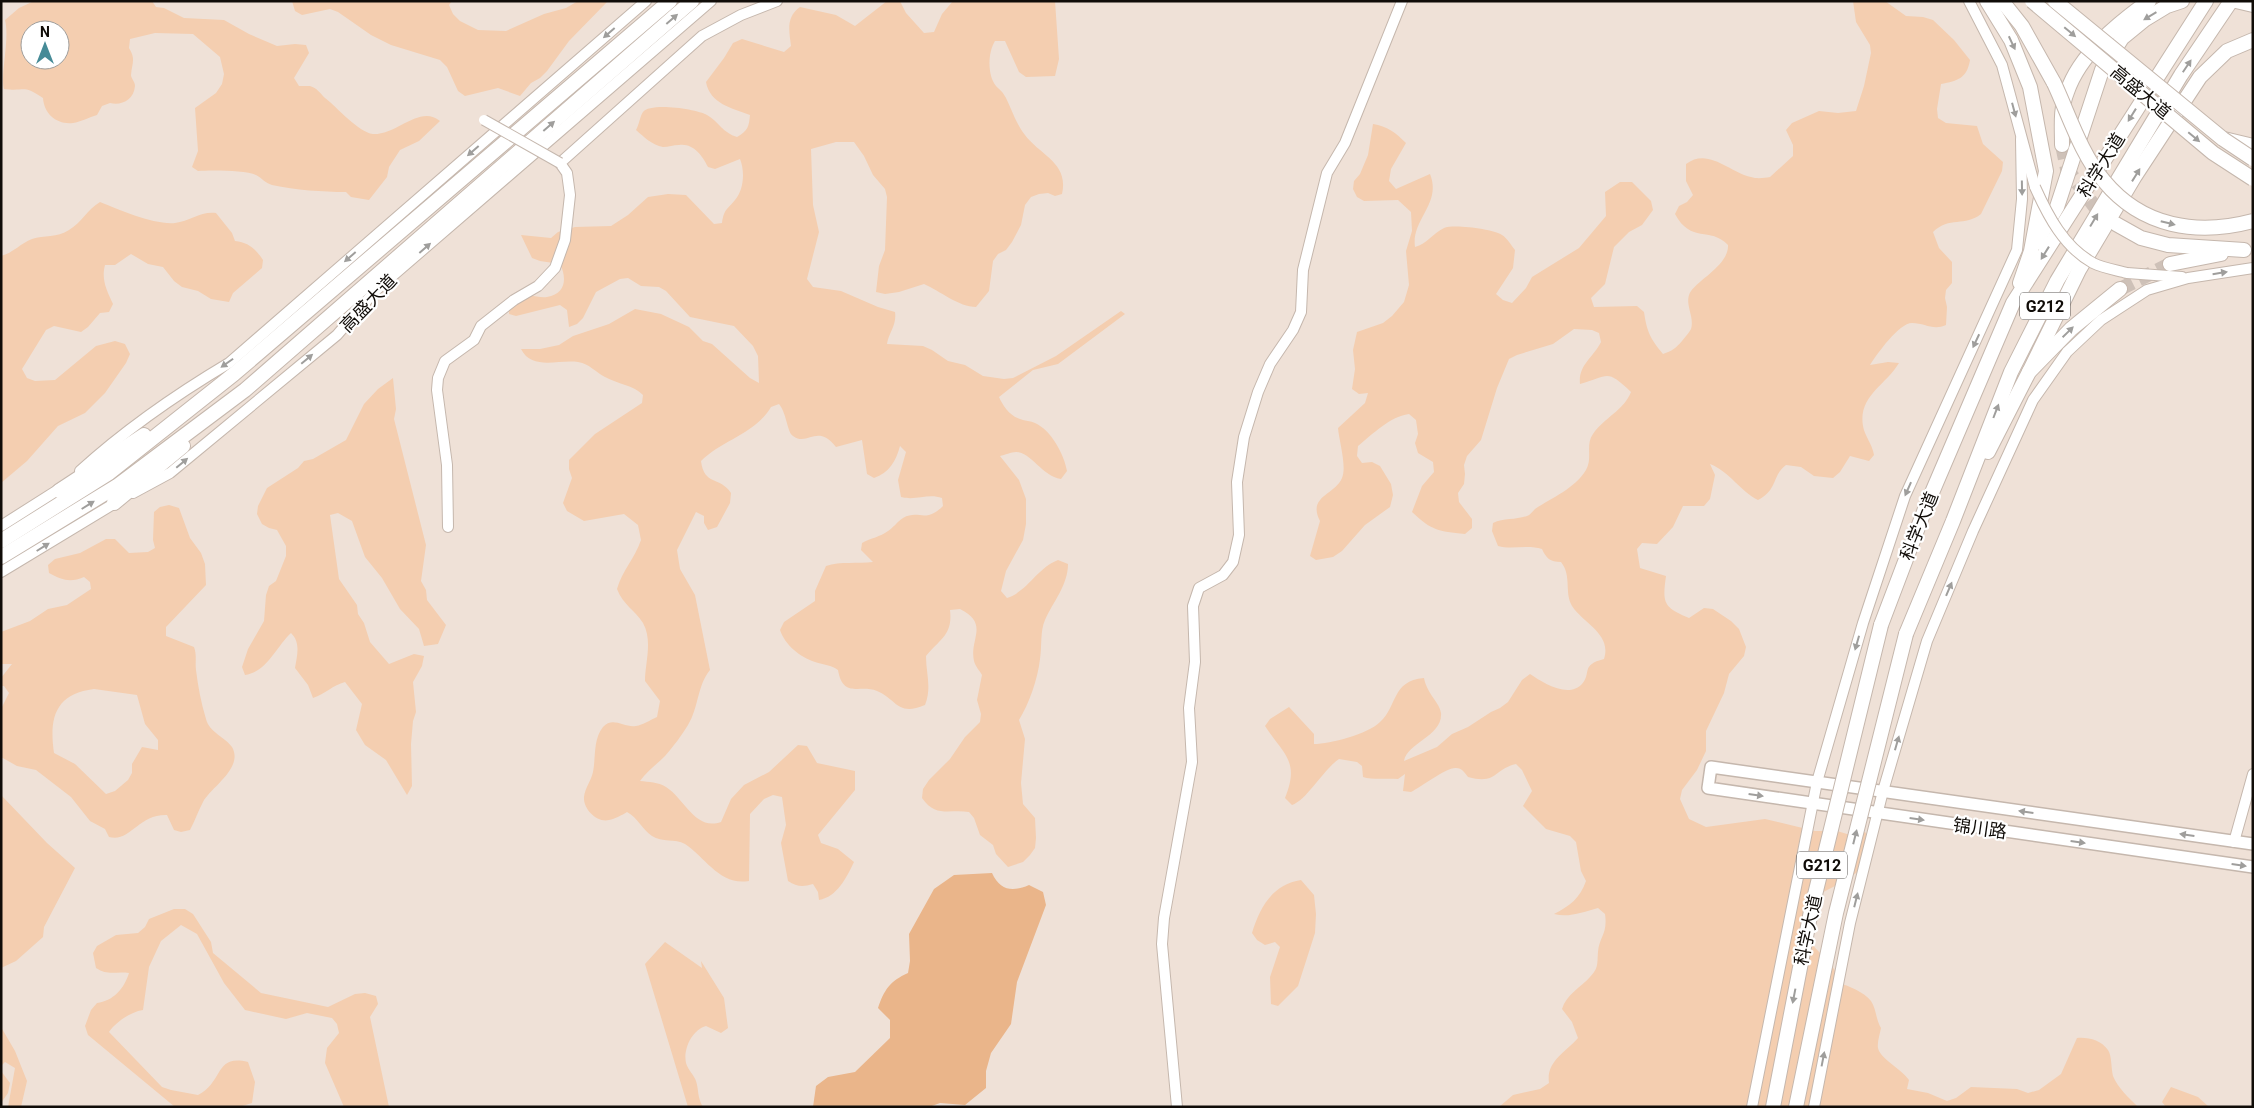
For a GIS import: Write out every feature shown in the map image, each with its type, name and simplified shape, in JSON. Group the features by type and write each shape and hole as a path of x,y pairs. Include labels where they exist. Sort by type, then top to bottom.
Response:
{"highway":[{"name":"高盛大道","path":"1,541 109,473 234,374 670,1"},
{"name":"高盛大道","path":"1,557 117,486 245,390 692,1"},
{"path":"1987,1 2011,40 2030,86 2046,171 2031,251 2013,303"},
{"path":"2002,1 2022,26 2054,83 2089,158 2103,180 2118,197 2141,214 2168,224 2199,228 2233,226 2253,221"},
{"name":"高盛大道","path":"2032,1 2214,153 2253,179"},
{"name":"高盛大道","path":"2055,1 2223,138 2253,159"},
{"path":"2062,145 2061,116 2067,92 2080,65 2122,20 2149,1"},
{"path":"2031,251 2057,207 2102,70 2122,38 2144,20 2167,6 2182,1"},
{"name":"科学大道","path":"1773,1107 1811,911 1881,624 1926,509 2013,303 2206,1"},
{"name":"科学大道","path":"1796,1107 1836,913 1906,634 1953,521 2011,372 2057,281 2181,75 2231,1"},
{"path":"2236,1 2253,5"},
{"path":"1953,521 2079,270 2135,176 2200,77 2227,51 2253,40"},
{"path":"2223,138 2253,146"},
{"path":"2116,224 2141,238 2168,245 2248,250"},
{"path":"2170,264 2248,250"},
{"path":"2029,372 2071,329 2120,289"},
{"path":"59,491 234,374"},
{"path":"114,503 166,462 245,390"}],"main road":[{"path":"1,526 59,491 96,457 141,422 187,388 229,362 646,1"},
{"name":"高盛大道","path":"1,572 114,503 170,473 337,335 375,291 711,1"},
{"path":"560,163 702,36 741,16 778,1"},
{"path":"1178,1107 1162,944 1164,918 1192,762 1189,708 1195,662 1193,606 1199,588 1223,575 1233,562 1239,535 1237,482 1244,437 1258,392 1270,364 1293,330 1301,312 1304,270 1327,174 1345,143 1402,1"},
{"path":"1969,1 2002,66 2035,187 2046,213 2067,242 2094,263 2127,273 2188,278"},
{"path":"448,527 446,466 437,390 438,378 445,361 474,340 481,326 514,300 538,286 555,268 565,240 570,195 567,174 560,163 484,120"},
{"name":"科学大道","path":"1752,1107 1813,803 1863,623 1905,496 2017,250 2022,199 2021,139"},
{"path":"1814,1107 1850,923 1883,792 1927,641 1973,531 2033,400 2067,352 2101,320 2147,290 2188,278 2253,268"},
{"name":"锦川路","path":"2253,844 1711,767 1708,788 2253,867"},
{"path":"2234,842 2253,774"}],"shaded area":[{"path":"34,1 152,1 156,7 164,8 184,18 224,20 249,34 277,46 306,45 309,53 294,78 299,86 315,88 348,119 367,132 373,134 382,133 424,116 440,121 419,141 400,150 389,167 387,177 369,200 351,197 346,192 328,192 272,185 251,173 198,171 192,167 198,151 195,108 216,93 222,84 224,74 220,57 193,34 155,33 130,39 129,48 133,58 131,75 135,86 130,98 122,103 110,103 102,106 97,115 82,121 67,123 52,117 46,109 43,98 36,94 24,89 4,89 5,20 19,8"},
{"path":"292,1 452,1 449,5 453,14 460,21 478,30 506,31 544,14 566,8 578,1 608,1 569,41 547,71 531,83 520,96 498,88 465,96 458,91 447,67 440,60 391,45 371,35 338,12 330,9 302,15 295,11"},
{"path":"887,1 900,1 906,13 924,33 934,32 942,14 953,1 1055,1 1059,59 1055,76 1026,77 1019,72 1005,41 995,41 991,51 990,70 993,81 1005,96 1022,131 1058,167 1063,183 1062,194 1055,196 1048,193 1031,197 1025,205 1021,225 1012,242 993,261 989,291 976,307 956,302 924,284 899,292 885,294 876,292 879,266 885,250 887,197 885,189 873,175 864,156 854,142 836,142 811,149 813,205 819,232 807,279 813,287 841,291 878,307 895,312 894,325 887,344 923,346 948,361 965,365 983,376 1004,379 1013,378 1056,356 1121,311 1125,314 1058,364 1033,370 999,397 1013,416 1035,423 1046,431 1060,450 1067,471 1061,479 1048,474 1021,453 1014,452 1000,456 1019,480 1026,499 1026,524 1023,540 1006,571 1001,591 1007,598 1021,590 1044,568 1058,560 1068,564 1066,579 1043,624 1041,654 1035,682 1030,699 1019,720 1025,739 1021,783 1023,804 1035,818 1036,838 1035,848 1023,862 1008,867 996,854 993,845 980,835 974,818 969,812 938,810 932,808 922,798 923,789 929,780 950,759 965,737 980,722 981,714 977,700 982,675 974,661 976,626 974,620 969,615 960,609 950,610 947,631 941,641 926,656 928,686 925,705 908,709 898,706 884,694 877,691 848,688 840,679 838,670 809,660 799,654 785,641 780,630 784,622 815,601 815,591 826,566 873,562 861,550 862,543 885,533 903,518 913,515 931,514 943,506 942,498 901,497 898,480 906,452 900,446 888,470 874,478 867,474 862,440 836,447 823,437 798,439 791,434 779,404 771,407 756,424 701,461 705,474 722,484 731,493 730,503 717,527 708,530 704,523 704,516 696,512 677,550 680,569 695,595 710,670 703,683 692,718 686,729 665,756 640,781 663,785 673,792 697,818 712,824 721,822 731,799 744,785 769,772 798,745 807,746 817,763 855,771 855,790 818,835 821,843 838,849 854,862 841,886 831,895 819,900 818,892 813,884 800,886 788,881 781,843 786,825 782,797 773,795 764,799 750,814 749,881 730,879 722,875 681,842 652,836 627,812 614,819 604,820 596,817 588,810 584,797 593,772 595,748 603,727 611,722 632,726 644,724 657,717 660,701 645,681 648,645 646,630 640,618 622,599 617,589 641,540 638,525 624,514 584,521 567,511 563,503 572,478 569,460 595,434 642,403 643,395 635,389 605,377 582,363 571,361 539,362 526,356 521,349 540,349 559,345 573,336 609,324 635,309 661,314 689,327 703,341 712,344 750,378 759,383 758,356 753,346 734,326 690,317 666,291 659,287 641,286 628,278 620,279 596,292 583,318 577,324 569,327 567,310 560,305 516,316 509,314 509,305 527,296 544,297 558,293 564,280 560,264 532,258 521,235 551,238 558,232 575,227 611,226 628,215 648,197 668,194 686,195 714,224 722,223 725,212 738,196 742,186 743,175 740,159 715,169 708,167 700,154 689,146 663,147 655,144 636,130 643,112 655,107 664,107 702,113 715,121 728,133 737,137 744,133 747,128 750,115 717,100 708,89 706,82 733,43 742,39 784,52 791,46 790,20 800,7 836,15 855,26"},
{"path":"1853,1 1885,1 1906,16 1923,17 1933,20 1954,40 1970,60 1969,66 1961,78 1941,84 1937,109 1938,118 1946,123 1977,126 1983,144 2003,162 2002,171 1981,214 1969,220 1945,224 1933,232 1939,248 1952,262 1952,283 1946,290 1945,298 1947,307 1946,325 1937,327 1917,323 1907,324 1895,333 1870,365 1888,362 1899,363 1874,392 1865,407 1863,426 1874,455 1869,461 1850,456 1840,472 1833,478 1814,476 1801,467 1786,465 1779,473 1769,492 1758,500 1717,467 1710,464 1715,475 1710,499 1704,506 1683,506 1673,527 1657,544 1642,543 1637,549 1640,568 1666,576 1665,599 1674,611 1689,618 1704,608 1713,609 1739,629 1746,647 1744,656 1729,674 1724,693 1706,731 1706,751 1697,770 1682,790 1680,799 1689,819 1706,827 1765,819 1815,831 1837,831 1847,834 1865,832 1871,843 1872,852 1868,861 1852,876 1822,893 1807,936 1830,964 1839,983 1860,992 1871,1001 1881,1028 1878,1048 1883,1056 1909,1080 1907,1089 1928,1093 1947,1101 1956,1098 1971,1087 2017,1089 2028,1093 2039,1090 2061,1074 2077,1038 2086,1038 2098,1042 2108,1050 2115,1080 2124,1093 2138,1107 1499,1107 1513,1095 1540,1089 1549,1083 1550,1069 1553,1063 1578,1038 1572,1022 1562,1009 1570,995 1595,971 1606,921 1605,914 1598,908 1571,915 1554,914 1574,901 1586,881 1581,871 1576,842 1570,836 1546,829 1523,806 1532,791 1522,770 1516,764 1485,779 1468,777 1460,769 1452,769 1440,774 1411,792 1403,791 1405,774 1398,779 1367,778 1363,777 1362,766 1357,762 1339,759 1298,802 1292,805 1285,798 1291,775 1288,759 1265,726 1270,719 1289,707 1314,734 1314,744 1348,738 1367,731 1380,722 1386,716 1400,689 1413,680 1424,678 1440,709 1440,721 1431,734 1411,749 1404,761 1437,747 1452,734 1500,708 1508,702 1522,680 1530,674 1548,685 1563,690 1570,690 1582,684 1589,667 1597,661 1604,659 1604,643 1596,630 1572,606 1568,595 1564,567 1561,562 1549,559 1542,549 1498,546 1492,531 1493,523 1528,516 1535,509 1576,482 1588,465 1590,443 1593,434 1624,404 1631,392 1617,380 1607,376 1580,384 1581,372 1601,342 1599,333 1592,330 1574,329 1553,344 1509,359 1497,388 1481,440 1467,456 1464,465 1464,484 1458,493 1459,502 1472,519 1472,528 1465,534 1442,531 1430,527 1412,512 1422,486 1434,472 1433,462 1418,453 1415,443 1418,434 1416,420 1409,414 1388,422 1358,446 1357,456 1362,463 1372,462 1380,466 1391,484 1393,495 1390,507 1365,525 1342,551 1333,557 1316,560 1310,556 1320,521 1317,513 1319,501 1339,484 1342,478 1343,460 1338,428 1365,403 1368,393 1359,394 1352,389 1355,369 1353,350 1357,332 1383,323 1392,316 1404,302 1409,285 1406,251 1412,231 1411,212 1398,200 1364,201 1357,197 1353,189 1354,181 1360,174 1368,155 1373,124 1383,126 1395,133 1406,143 1391,169 1389,181 1396,189 1430,174 1433,185 1429,203 1417,228 1415,247 1440,230 1449,227 1482,229 1502,235 1515,250 1513,268 1496,294 1503,300 1512,303 1526,288 1532,277 1579,248 1606,216 1605,192 1620,182 1632,182 1651,201 1653,210 1642,225 1629,232 1614,247 1605,284 1591,298 1594,307 1637,306 1644,312 1652,339 1663,354 1666,353 1678,346 1691,329 1692,319 1688,300 1691,291 1724,258 1728,245 1714,236 1688,229 1675,214 1679,206 1687,202 1693,195 1686,181 1686,164 1694,159 1710,159 1751,177 1770,177 1793,156 1793,145 1786,130 1792,123 1819,111 1838,113 1856,111 1871,53 1870,45 1856,22"},
{"path":"100,202 137,216 167,223 180,222 205,213 216,213 232,233 235,241 248,245 257,252 263,260 262,268 233,293 229,302 211,299 198,291 182,287 174,281 163,267 148,264 131,254 115,265 105,265 104,281 113,304 109,312 100,313 81,332 54,326 46,330 22,369 27,378 35,381 55,380 96,346 115,341 125,344 130,354 126,363 105,393 85,413 58,426 27,461 1,483 1,256 32,239 64,233"},
{"path":"393,378 396,409 394,419 426,545 421,581 426,590 427,600 446,625 438,644 424,646 419,629 400,609 382,578 365,557 352,521 338,513 330,515 339,579 357,605 358,614 364,623 370,642 389,664 414,654 424,656 422,666 413,682 416,712 413,721 411,744 412,786 407,795 386,760 365,745 356,730 362,704 345,682 313,698 308,685 295,668 297,645 291,633 271,658 259,669 245,675 242,667 248,649 264,621 266,595 269,586 276,581 286,556 286,546 277,530 262,524 257,514 258,506 267,488 298,468 304,461 313,459 346,440 364,404 378,389"},
{"path":"169,505 179,508 190,538 201,553 205,564 206,585 166,627 166,636 194,647 199,688 206,719 210,727 232,747 235,755 234,762 225,777 203,802 190,830 181,832 174,830 167,815 149,819 123,836 109,837 105,829 90,821 71,797 36,770 17,766 1,757 1,709 9,693 4,686 1,686 1,678 12,664 1,664 1,632 30,621 48,609 67,605 91,589 90,582 84,577 66,580 49,573 48,565 55,559 80,553 106,539 115,539 129,553 148,552 155,548 153,540 154,512 160,507","holes":["94,689 137,695 145,724 158,740 158,750 142,747 132,764 132,773 128,780 115,791 106,794 75,764 54,753 54,719 63,702 81,692"]},
{"path":"1,795 47,843 75,868 44,927 43,937 16,961 1,968"},
{"path":"992,873 1003,887 1018,889 1029,885 1043,892 1046,905 1017,982 1011,1024 991,1053 986,1071 986,1088 965,1105 940,1103 929,1107 813,1107 816,1086 828,1077 855,1072 890,1038 890,1020 878,1008 888,987 908,973 910,961 909,934 934,889 954,875"},
{"path":"1301,880 1314,895 1315,933 1298,986 1278,1006 1271,1004 1270,977 1280,947 1275,942 1265,945 1257,940 1252,933 1259,914 1269,898 1283,886"},
{"path":"174,909 185,909 193,914 211,942 213,953 261,993 328,1007 355,994 365,993 376,996 378,1004 370,1017 389,1107 344,1107 325,1063 327,1048 339,1033 337,1024 332,1018 307,1013 286,1019 245,1010 224,983 197,934 181,925 161,941 149,967 143,1010 124,1018 109,1032 162,1087 171,1090 198,1095 206,1090 224,1065 237,1061 248,1062 255,1082 252,1103 239,1107 175,1107 88,1035 85,1026 91,1010 97,1003 113,997 121,989 129,973 108,973 96,968 93,953 97,946 116,935 138,933 145,927 149,919"},
{"path":"665,942 702,968 701,961 724,998 728,1028 721,1033 706,1026 701,1028 687,1046 686,1063 696,1081 703,1107 688,1107 645,964"},
{"path":"1,1027 15,1051 27,1081 21,1107 8,1107 15,1068 5,1062 1,1066"},
{"path":"1,1071 10,1083 8,1093 1,1103"},
{"path":"2171,1087 2198,1097 2209,1107 2166,1107 2162,1102"}],"tunnel":[{"path":"2062,145 2067,169 2095,207 2108,218"},
{"path":"2120,289 2170,264"}]}
